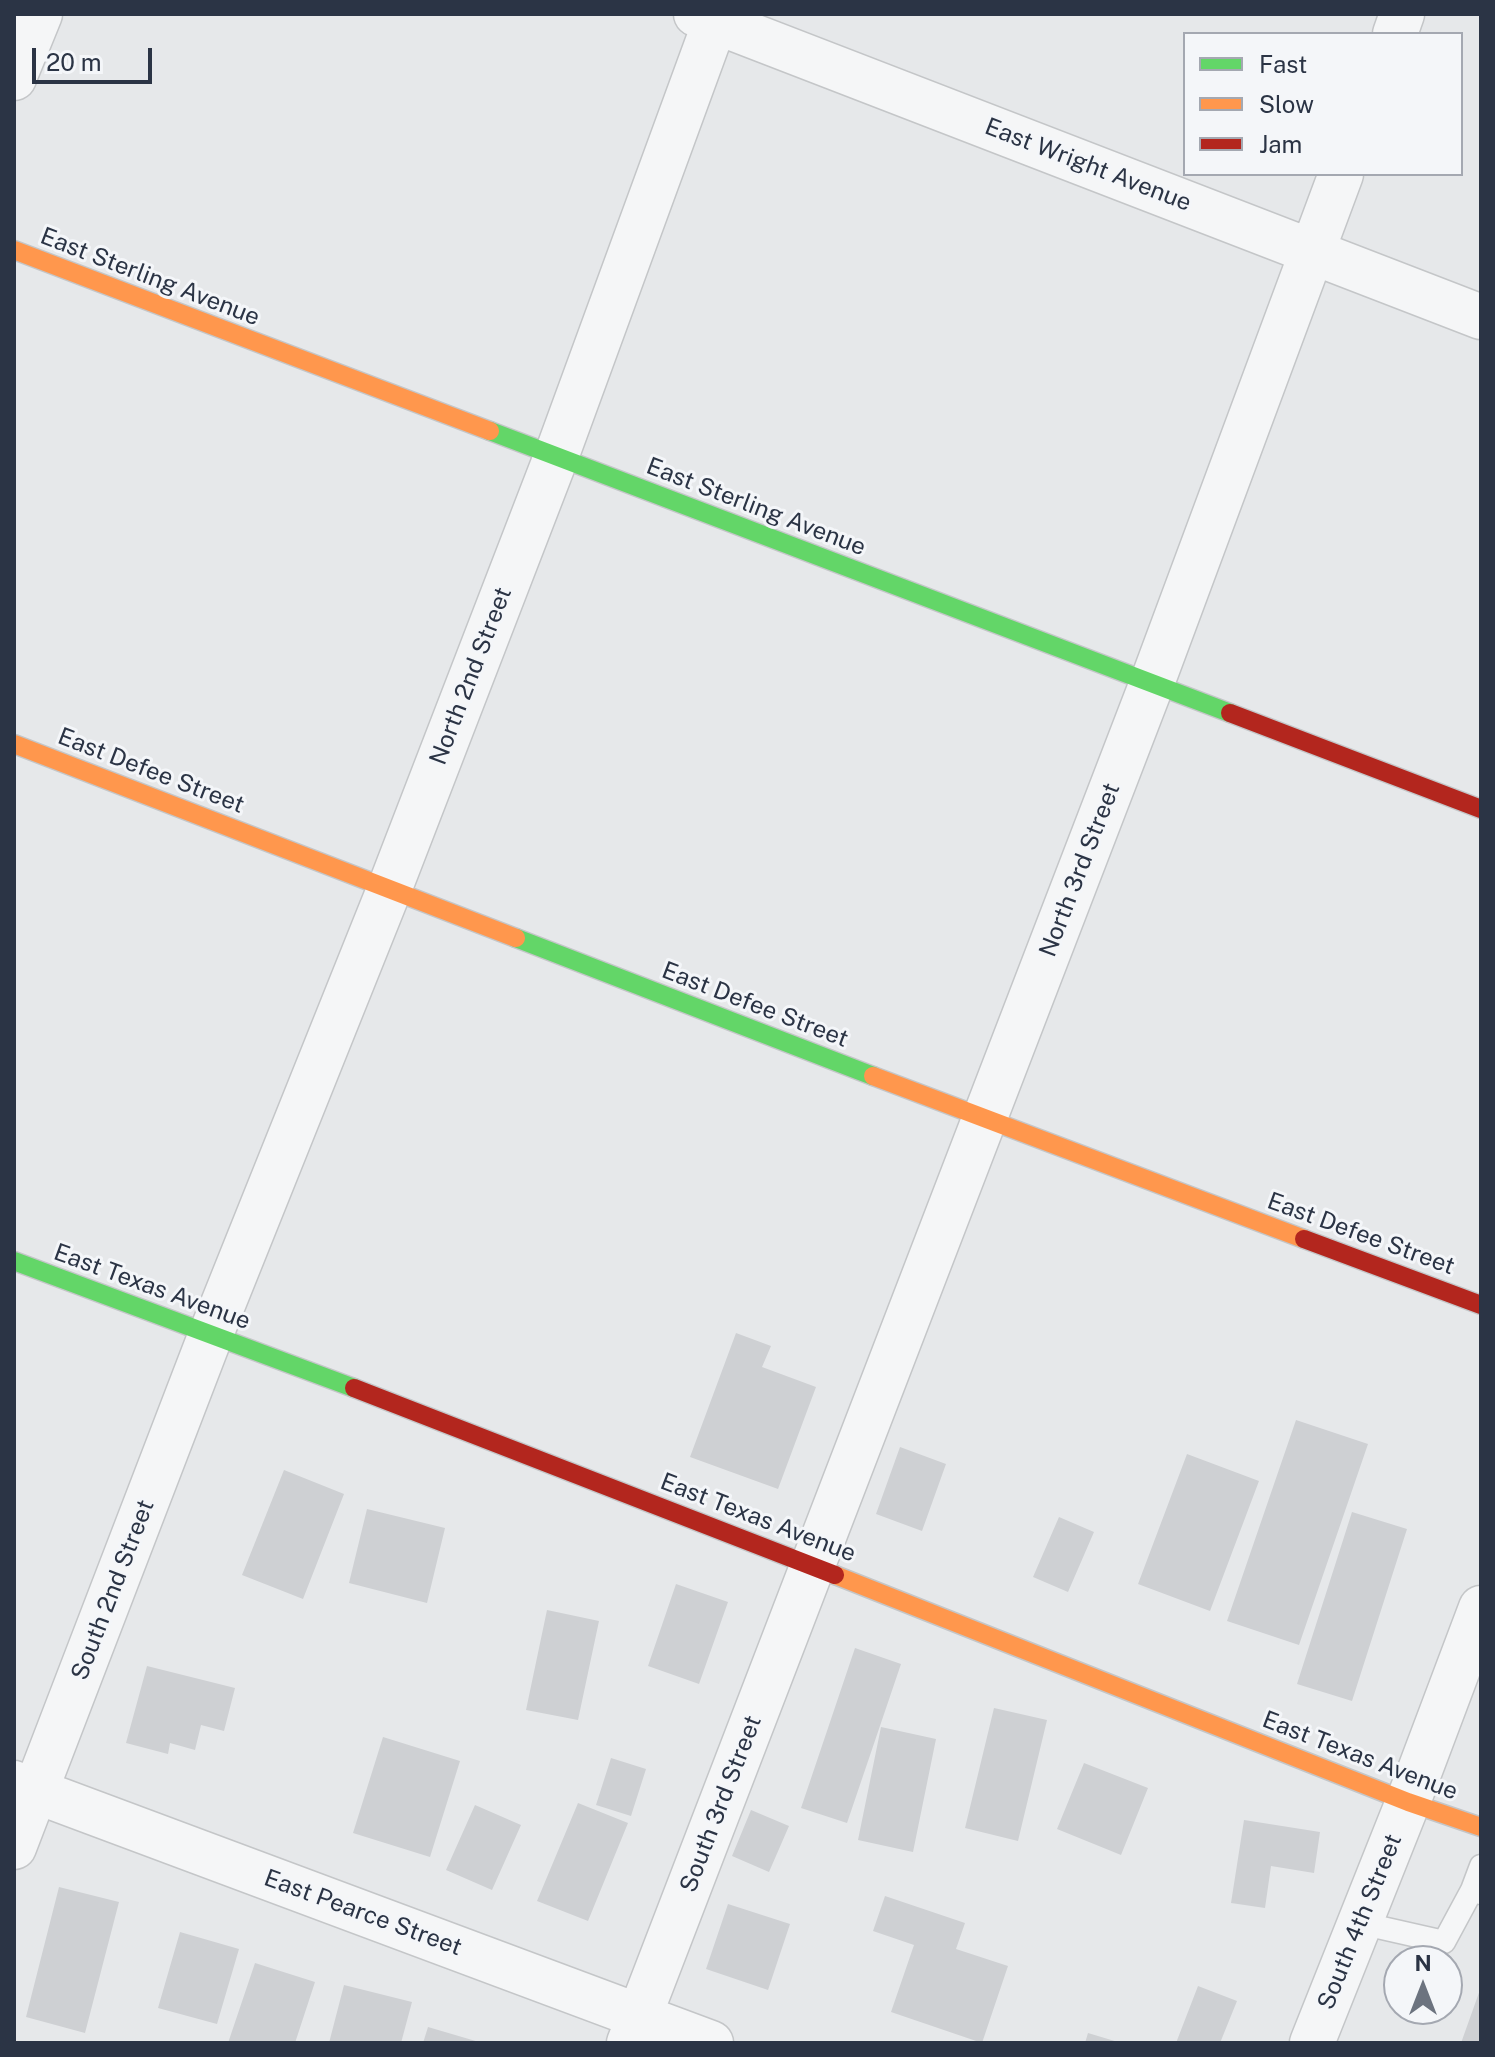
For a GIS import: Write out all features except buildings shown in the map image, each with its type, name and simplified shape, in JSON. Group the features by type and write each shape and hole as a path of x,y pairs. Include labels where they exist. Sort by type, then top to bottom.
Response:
{"main road":[{"name":"East Sterling Avenue","path":"14,250 1481,809"},
{"name":"East Defee Street","path":"14,744 985,1120 1481,1305"},
{"name":"East Texas Avenue","path":"14,1261 812,1564 1408,1802 1481,1827"}],"street":[{"path":"14,78 40,14"},
{"name":"East Wright Avenue","path":"710,17 1481,317"},
{"name":"North 2nd Street","path":"211,1334 389,890 556,457 710,17"},
{"name":"North 3rd Street","path":"812,1564 1152,683 1340,176"},
{"name":"South 2nd Street","path":"14,1847 25,1787 211,1334"},
{"name":"South 3rd Street","path":"634,2029 812,1564"},
{"name":"South 4th Street","path":"1312,2043 1481,1608"},
{"name":"East Pearce Street","path":"25,1787 634,2029 711,2043"}],"lane":[{"path":"1360,1923 1444,1942 1476,1892 1481,1866"}],"traffic: fast":[{"path":"490,431 1230,713"},
{"path":"516,938 873,1076"},
{"path":"14,1261 354,1388"}],"traffic: slow":[{"path":"14,250 490,431"},
{"path":"14,744 516,938"},
{"path":"873,1076 1304,1239"},
{"path":"835,1575 1408,1802 1481,1827"}],"traffic: jam":[{"path":"1230,713 1481,809"},
{"path":"1304,1239 1481,1305"},
{"path":"354,1388 835,1575"}]}
